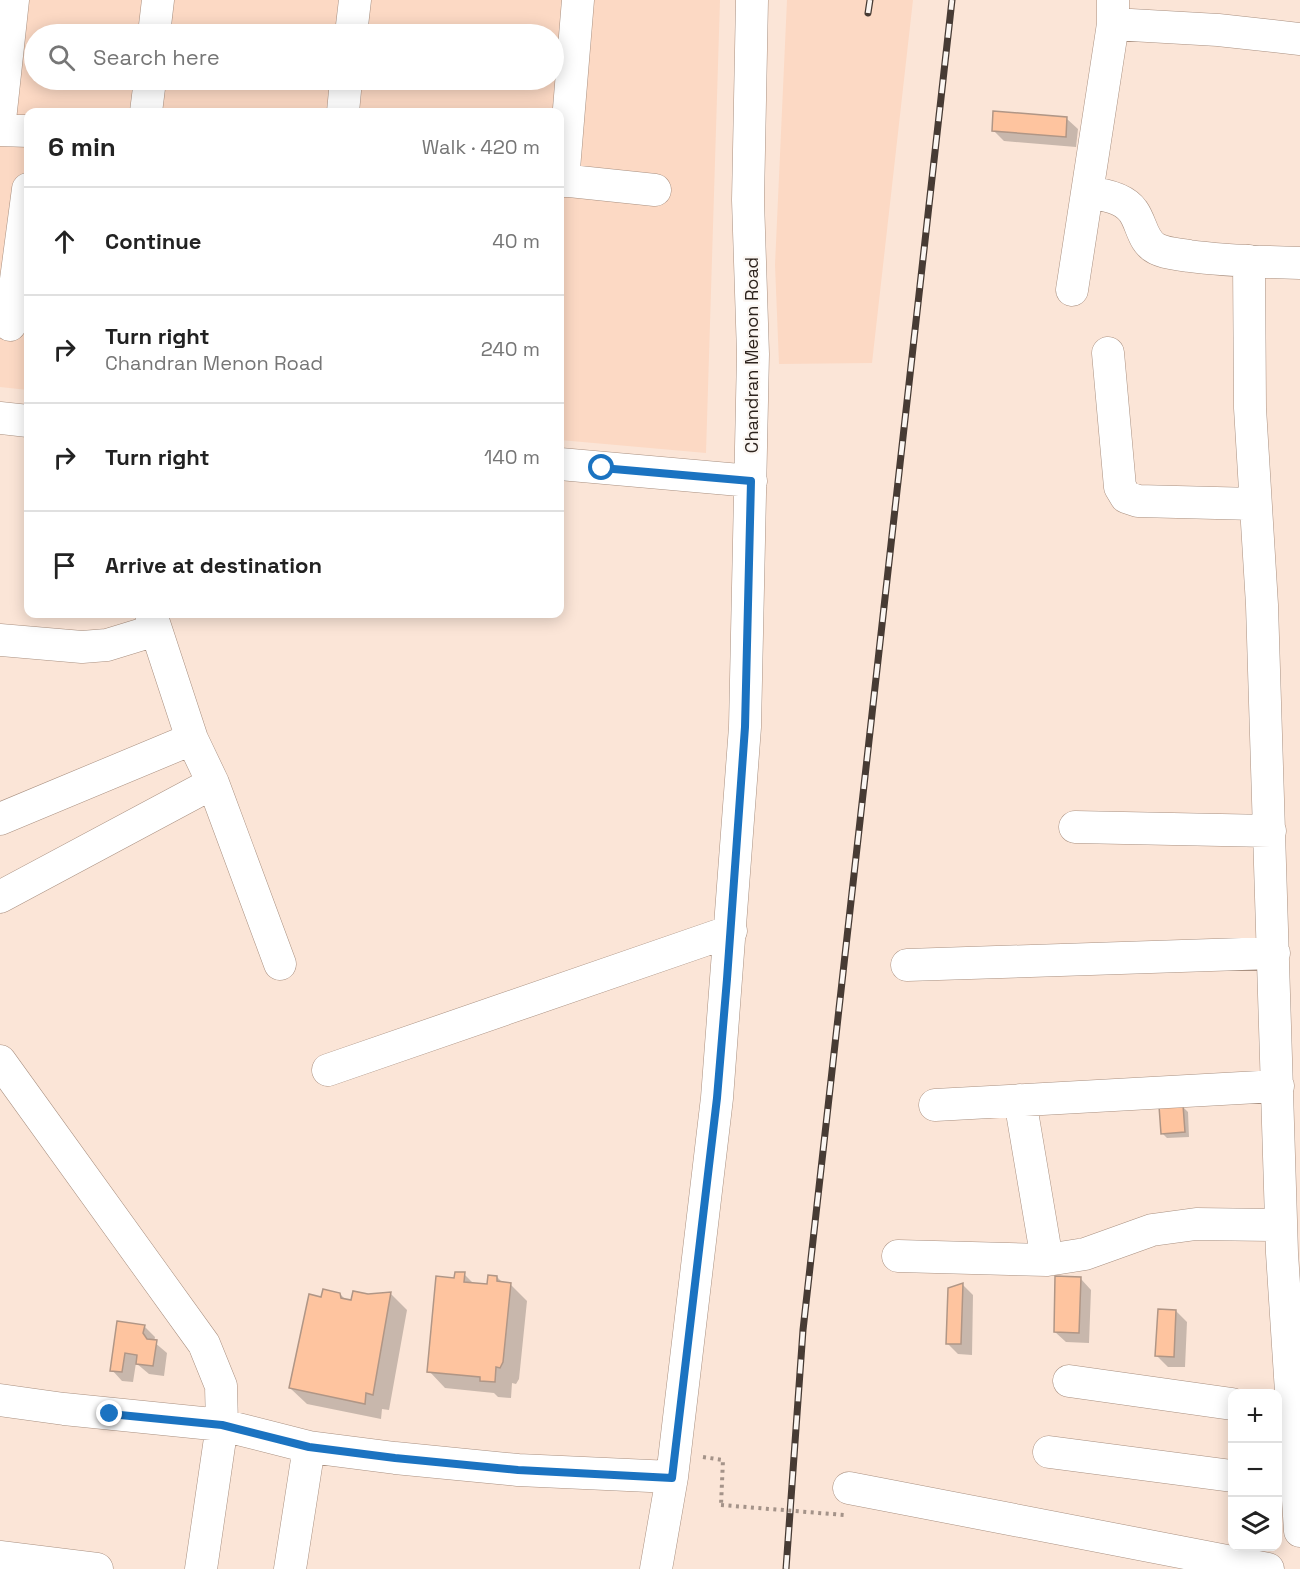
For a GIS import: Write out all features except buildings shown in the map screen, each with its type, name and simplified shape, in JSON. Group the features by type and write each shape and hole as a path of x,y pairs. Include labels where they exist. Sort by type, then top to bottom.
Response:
{"street":[{"path":"0,120 13,0"},
{"path":"155,24 158,0"},
{"path":"352,24 355,0"},
{"path":"564,149 578,0"},
{"name":"Chandran Menon Road","path":"656,1569 672,1478 717,1098 745,727 753,354 748,200 752,0"},
{"path":"1072,290 1113,12 1218,30 1300,39"},
{"path":"146,108 149,90"},
{"path":"343,108 345,90"},
{"path":"0,130 24,131"},
{"path":"564,181 655,190"},
{"path":"1087,193 1102,194 1120,201 1133,210 1148,242 1156,249 1166,253 1249,261 1300,263"},
{"path":"13,326 24,226"},
{"path":"1249,261 1250,408 1254,504 1262,605 1270,831 1285,1411 1300,1531"},
{"path":"1108,353 1120,487 1126,497 1138,501 1254,504"},
{"path":"0,418 24,420"},
{"path":"564,464 751,481"},
{"path":"0,640 82,647 107,645 153,622 192,739 213,783 280,964"},
{"path":"0,819 192,739"},
{"path":"0,897 213,783"},
{"path":"1075,827 1270,831"},
{"path":"328,1070 731,931"},
{"path":"907,965 1274,953"},
{"path":"0,1060 204,1344 221,1386 222,1425 201,1569"},
{"path":"935,1105 1278,1086"},
{"path":"1020,1100 1047,1260"},
{"path":"898,1256 1047,1260 1085,1254 1152,1230 1196,1224 1281,1225"},
{"path":"1069,1381 1228,1403"},
{"path":"0,1400 222,1425 309,1447 518,1470 672,1478"},
{"path":"290,1569 309,1447"},
{"path":"1049,1452 1228,1475"},
{"path":"846,1502 1253,1560"},
{"path":"0,1557 97,1569"}],"path":[{"path":"723,1460 721,1505 846,1502"}],"shaded area":[{"path":"0,0 720,0 706,453 564,440 564,108 24,108 24,390 0,387"},
{"path":"787,0 913,0 872,363 779,364 775,265"}],"railway":[{"path":"868,13 870,0"},
{"path":"786,1569 803,1330 952,0"}],"route":[{"path":"110,1414 222,1425 309,1447 395,1458 518,1470 672,1478 717,1098 733,908 745,727 751,481 602,468"}]}
